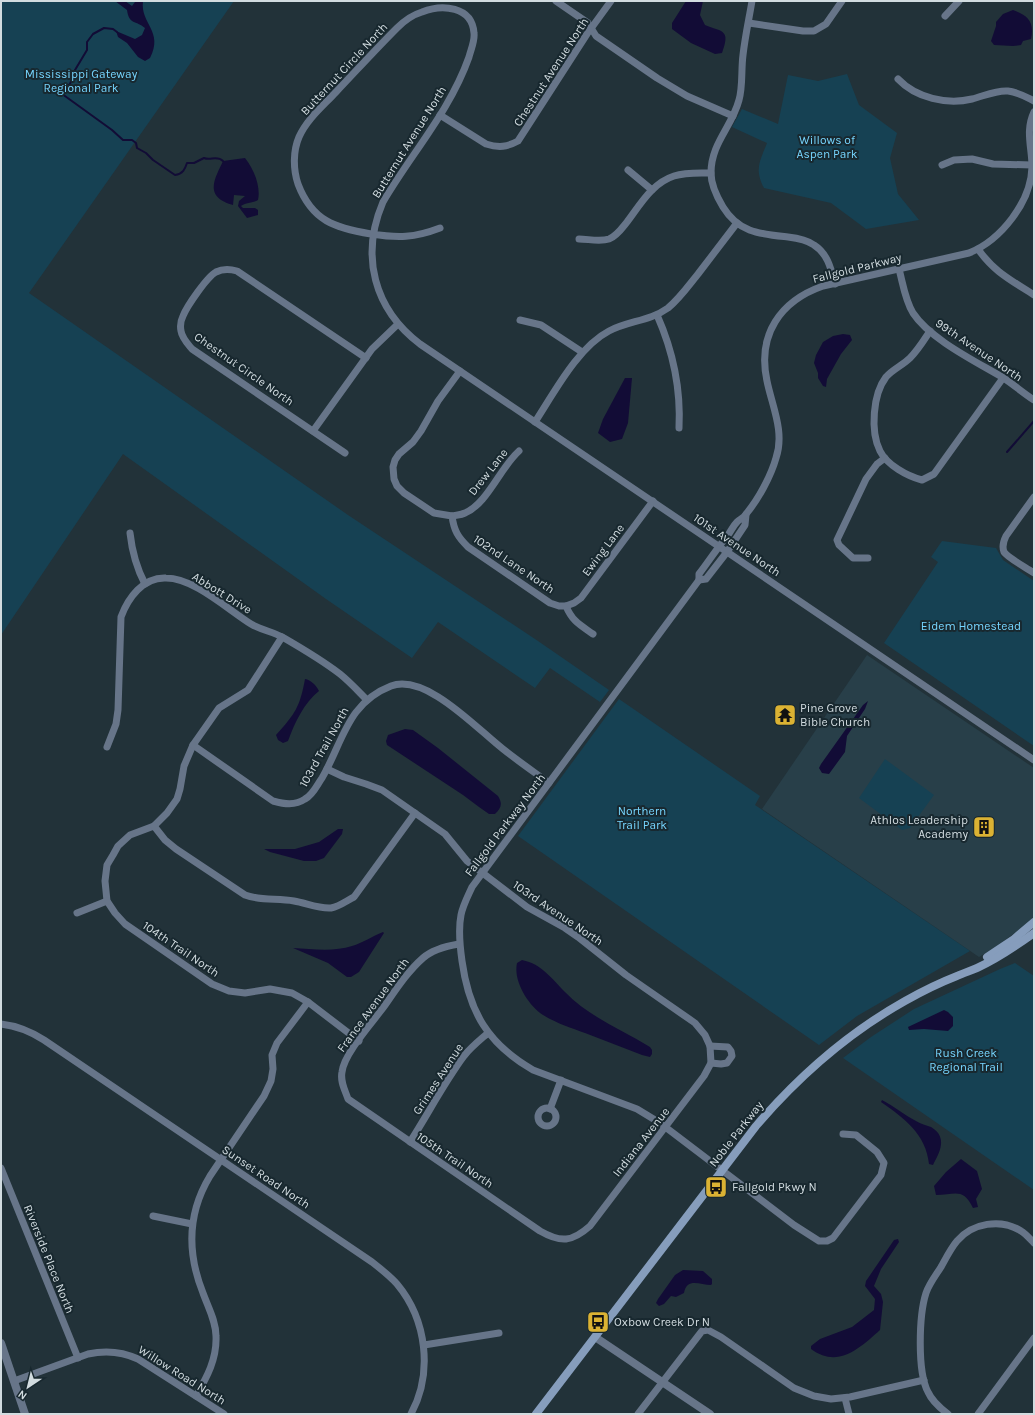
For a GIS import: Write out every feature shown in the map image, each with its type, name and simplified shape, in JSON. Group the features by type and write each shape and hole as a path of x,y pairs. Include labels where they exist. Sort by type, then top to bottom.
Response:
{"main road":[{"name":"Noble Parkway","path":"957,976 1005,946 1034,922"},
{"name":"Noble Parkway","path":"536,1414 722,1170 776,1102 828,1054 876,1018 905,1001 957,976 978,968 1034,933"}],"street":[{"path":"556,1 588,23 596,36 657,78 687,96 733,116"},
{"name":"Chestnut Avenue North","path":"440,115 486,144 494,147 503,148 518,141 591,28 611,1"},
{"path":"752,1 743,54 739,100 733,116 716,147 712,158 711,173 716,194 728,214 737,223 753,232 796,238 814,245 822,251 831,267 835,284"},
{"path":"749,22 803,31 814,31 826,24 842,1"},
{"path":"945,16 959,1"},
{"name":"Butternut Circle North","path":"440,228 419,235 389,237 351,231 338,227 316,213 306,202 296,178 294,164 295,150 299,138 310,119 404,22 415,15 430,10 444,8 455,9"},
{"name":"Butternut Avenue North","path":"428,349 398,324 383,300 375,279 371,254 373,234 383,202 453,94 462,74 474,38 473,25 469,18 460,10 455,9"},
{"path":"898,79 909,89 938,100 964,101 995,92 1007,91 1021,94 1034,101"},
{"name":"Fallgold Parkway","path":"746,515 767,479 779,447 778,423 765,367 765,353 767,339 772,326 780,314 789,304 812,290 968,253 978,249 1000,232 1023,200 1028,184 1032,165 1028,133 1034,112"},
{"path":"942,165 954,160 972,159 993,164 1032,165"},
{"path":"628,170 652,190"},
{"path":"579,239 605,240 615,236 652,190 665,180 675,175 711,173"},
{"path":"535,422 582,352 597,338 607,332 621,325 657,315 668,307 681,295 737,223"},
{"path":"978,249 985,260 998,272 1034,294"},
{"name":"Chestnut Circle North","path":"346,453 192,349 185,341 181,332 181,321 186,310 207,280 217,271 229,269 237,270 366,358"},
{"name":"99th Avenue North","path":"899,270 913,312 920,322 930,331 966,356 1003,378 1034,400"},
{"path":"657,315 666,336 674,366 680,408 679,428"},
{"path":"520,320 541,325 582,352"},
{"path":"313,431 366,358 382,339 398,324"},
{"path":"930,331 909,359 892,371 886,378 881,386 876,402 874,425 877,444 885,458 907,475 922,480 934,474 1003,378"},
{"name":"101st Avenue North","path":"428,349 1034,760"},
{"path":"452,516 434,513 404,493 397,486 394,479 393,467 395,460 422,431 438,401 460,371"},
{"name":"Drew Lane","path":"452,516 466,513 480,502 511,458 519,452"},
{"path":"868,558 853,558 839,545 838,540 866,479 874,467 885,458"},
{"path":"1033,572 1004,552 1004,541 1034,497"},
{"name":"Ewing Lane","path":"566,606 581,598 653,501"},
{"name":"Fallgold Parkway North","path":"746,515 737,522 699,574 699,580 472,887 460,916 459,944 463,971 470,998 477,1016 488,1032 518,1061 533,1070 637,1109 666,1128 794,1225 819,1241 827,1241 833,1238 881,1174 884,1163 877,1152 856,1135 843,1134"},
{"name":"Fallgold Parkway North","path":"699,580 706,578 727,552 745,525 746,515"},
{"name":"102nd Lane North","path":"452,516 454,527 460,539 468,547 550,603 559,606 566,606"},
{"path":"130,532 137,568 145,584"},
{"name":"Abbott Drive","path":"107,747 116,724 118,710 121,617 125,605 133,594 145,584 165,578 180,579 195,586 254,626 282,637 341,675 366,700"},
{"path":"566,606 569,615 575,622 593,634"},
{"path":"77,913 107,900 105,881 107,865 112,855 118,846 130,835 154,826 167,814 177,799 184,766 193,746 220,708 248,690 282,637"},
{"name":"103rd Trail North","path":"193,746 263,796 273,801 285,804 296,804 306,799 313,792 327,769 346,726 355,712 366,700 392,686 406,685 420,688 435,694 453,707 503,750 549,783"},
{"name":"103rd Avenue North","path":"327,769 344,777 382,790 445,834 467,861 482,873 527,907 578,936 626,975 695,1023 706,1035 710,1046"},
{"path":"154,826 165,840 176,849 245,895 256,899 286,900 330,908 340,906 354,896 415,813"},
{"name":"104th Trail North","path":"107,900 114,913 125,924 212,984 229,991 245,993 270,989 292,993 308,1002 359,1041"},
{"name":"France Avenue North","path":"341,1083 344,1063 405,978 423,957 445,946 459,944"},
{"path":"196,1396 214,1360 216,1348 216,1335 212,1316 197,1277 193,1259 192,1224 197,1204 204,1186 264,1096 271,1081 273,1069 272,1055 276,1043 308,1002"},
{"name":"Sunset Road North","path":"1,1024 15,1026 31,1031 386,1272 397,1284 412,1308 420,1328 424,1345 423,1378 419,1394 410,1414"},
{"name":"Grimes Avenue","path":"410,1142 464,1055 488,1032"},
{"path":"710,1046 728,1047 732,1056 727,1063 711,1063 710,1046"},
{"name":"Indiana Avenue","path":"569,1239 580,1235 590,1226 666,1128 701,1080 711,1063"},
{"path":"550,1109 561,1080"},
{"name":"105th Trail North","path":"341,1083 348,1099 540,1231 553,1238 569,1239"},
{"name":"Riverside Place North","path":"1,1168 78,1358"},
{"path":"153,1216 192,1224"},
{"path":"948,1414 928,1393 924,1380 920,1356 923,1305 926,1292 957,1241 968,1230 991,1223 1010,1226 1020,1230 1034,1243"},
{"path":"638,1414 702,1331 708,1330 721,1337 794,1388 814,1396 831,1399 845,1398 924,1380"},
{"path":"424,1345 499,1333"},
{"path":"596,1337 710,1414"},
{"path":"978,1414 1034,1338"},
{"path":"1,1343 25,1414"},
{"name":"Willow Road North","path":"14,1381 100,1351 114,1351 138,1359 224,1414"},
{"path":"845,1398 849,1414"}],"shaded area":[{"path":"115,1 125,1 132,6 135,2 134,1 143,1 143,9 153,34 154,41 154,49 150,58 145,61 138,57 127,43 118,37 116,31 135,39 142,35 145,28 133,22 129,18 127,10"},
{"path":"686,1 703,1 700,15 705,25 720,31 725,35 725,45 722,53 715,54 691,43 672,29 672,23"},
{"path":"1013,10 1022,14 1031,23 1031,39 1023,41 1021,45 994,45 991,41 996,22 1003,14"},
{"path":"245,158 254,173 258,184 259,195 258,200 241,206 243,208 255,208 258,210 258,215 247,218 238,206 239,201 245,196 234,195 233,205 231,205 221,200 214,191 214,181 223,161"},
{"path":"843,334 850,335 852,340 841,354 827,379 826,387 823,386 818,378 818,373 814,363 816,355 823,342 833,336"},
{"path":"625,378 632,378 628,423 622,439 610,442 598,433 603,419"},
{"path":"867,655 1034,768 1034,917 1027,924 993,949 979,957 762,809"},
{"path":"305,679 313,683 319,691 300,713 288,741 283,743 278,740 276,735 296,710"},
{"path":"868,701 865,709 847,736 845,752 829,774 822,773 819,768 821,764 863,705"},
{"path":"405,729 413,730 438,748 498,796 501,804 497,812 495,814 489,814 387,745 386,741 388,735"},
{"path":"338,829 343,829 342,834 324,858 316,861 304,861 264,849 295,849 319,842"},
{"path":"383,932 384,933 359,972 351,977 347,977 328,963 293,948 323,950 345,948 360,943"},
{"path":"522,960 541,968 584,1009 650,1047 652,1054 650,1057 564,1025 537,1011 527,999 517,977 517,963"},
{"path":"944,1010 953,1017 953,1026 948,1031 924,1029 909,1030 908,1027"},
{"path":"882,1100 912,1119 931,1127 936,1131 941,1140 941,1145 933,1165 929,1164 927,1153 919,1135 898,1114 881,1102"},
{"path":"961,1159 977,1171 982,1189 976,1199 978,1207 973,1208 966,1197 962,1195 936,1195 934,1186 946,1172"},
{"path":"898,1239 899,1242 881,1269 874,1286 881,1294 883,1302 880,1330 856,1349 839,1357 821,1355 811,1349 811,1346 820,1339 852,1327 874,1310 875,1299 865,1286 866,1281 894,1240"},
{"path":"683,1270 703,1271 712,1279 712,1284 691,1283 688,1285 684,1293 676,1297 671,1296 664,1304 659,1306 656,1303 658,1299 675,1275"}],"green space":[{"name":"Mississippi Gateway Regional Park","path":"1,1 234,1 29,293 348,515 609,690 600,702 550,668 535,688 438,622 412,658 326,599 123,454 1,635"},
{"name":"Willows of Aspen Park","path":"847,74 859,105 897,133 890,158 898,194 919,220 866,229 831,203 764,188 759,175 759,165 767,143 732,127 742,109 778,124 788,75 818,81"},
{"name":"Eidem Homestead","path":"942,541 996,548 1003,560 1034,581 1034,746 884,643 938,562 931,557"},
{"name":"Northern Trail Park","path":"619,699 760,796 755,805 970,951 857,1016 819,1045 518,836"},
{"path":"885,759 934,795 910,828 902,830 859,798"},
{"name":"Rush Creek Regional Trail","path":"1015,963 1034,976 1034,1190 843,1058 871,1037 914,1009"}],"waterway":[{"path":"117,32 113,29 104,28 93,34 87,42 87,50 75,70 70,84 58,91 112,130 123,140 132,140 136,143 137,148 175,175 182,172 187,163 194,163 204,158 218,158 223,161"},
{"path":"1007,452 1034,421"}],"place":[{"name":"Pine Grove Bible Church","path":"785,715"},
{"name":"Athlos Leadership Academy","path":"984,827"},
{"name":"Fallgold Pkwy N","path":"716,1187"},
{"name":"Oxbow Creek Dr N","path":"598,1322"}]}
